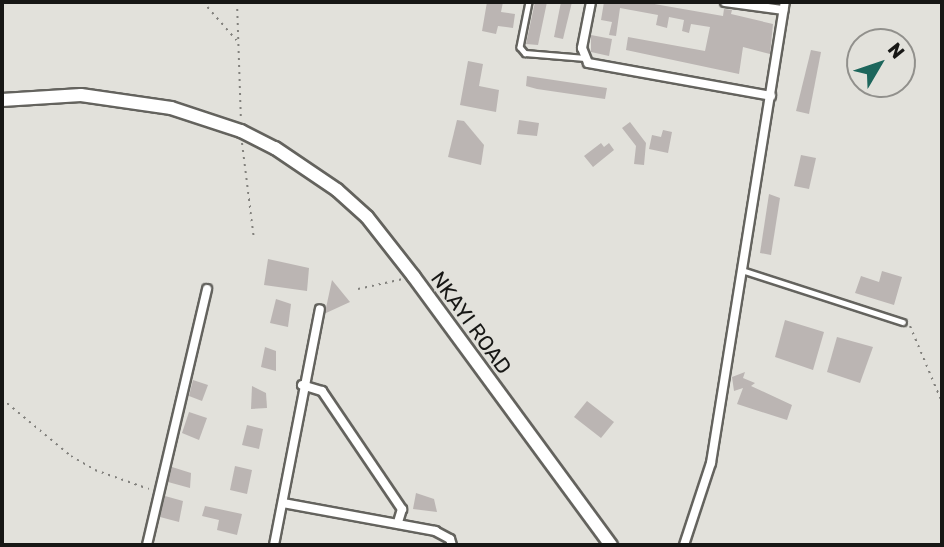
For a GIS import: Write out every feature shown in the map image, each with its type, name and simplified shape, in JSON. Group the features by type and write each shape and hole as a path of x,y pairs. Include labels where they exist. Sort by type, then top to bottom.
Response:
{"main road":[{"name":"NKAYI ROAD","path":"2,100 42,95 122,99 171,108 241,131 275,148 337,190 367,217 414,277 611,545"}],"street":[{"path":"591,2 582,48 584,58 597,65 771,96"},
{"path":"684,545 711,463 784,6 725,2"},
{"path":"147,545 207,289"},
{"path":"274,545 302,385 320,309"},
{"path":"302,385 322,391 402,509 398,522"},
{"path":"283,503 398,522 443,534 452,545"}],"lane":[{"path":"529,2 520,47 524,53 584,58"},
{"path":"741,270 903,322"}],"path":[{"path":"202,2 239,43"},
{"path":"237,2 241,131 254,239"},
{"path":"358,289 414,277"},
{"path":"903,322 919,338 942,402"},
{"path":"2,399 71,456 95,470 160,493"}],"building":[{"path":"487,2 503,2 501,12 515,14 513,28 498,26 496,34 482,31"},
{"path":"535,2 547,2 538,45 526,44"},
{"path":"561,2 572,2 563,39 554,37"},
{"path":"604,2 643,2 723,16 724,9 732,10 731,14 773,24 770,54 743,47 739,74 626,50 628,37 705,51 710,27 691,24 689,33 682,31 684,20 669,17 667,28 656,25 658,15 620,8 616,36 609,35 612,22 601,20"},
{"path":"591,35 612,39 609,56 591,52"},
{"path":"811,50 821,52 809,114 796,111"},
{"path":"468,61 483,64 479,86 499,90 496,112 460,105"},
{"path":"527,76 607,88 605,99 526,86"},
{"path":"457,120 464,121 484,145 481,165 448,157"},
{"path":"519,120 539,123 537,136 517,134"},
{"path":"630,122 646,143 644,165 634,164 636,146 622,128"},
{"path":"663,130 672,132 668,153 649,149 652,135 661,137"},
{"path":"601,143 604,147 609,143 614,150 593,167 584,156"},
{"path":"801,155 816,158 809,189 794,186"},
{"path":"769,194 780,198 771,255 760,253"},
{"path":"268,259 309,268 307,291 264,285"},
{"path":"882,271 902,277 894,305 855,293 861,276 879,282"},
{"path":"332,280 350,302 326,313 326,308"},
{"path":"276,299 291,304 288,327 270,323"},
{"path":"785,320 824,332 813,370 775,357"},
{"path":"837,337 873,347 860,383 827,372"},
{"path":"265,347 276,351 276,371 261,367"},
{"path":"745,372 743,378 755,383 751,386 792,405 787,420 737,404 743,388 734,391 732,377"},
{"path":"193,380 208,385 202,401 189,396"},
{"path":"252,386 266,393 267,408 251,409"},
{"path":"587,401 614,422 601,438 574,417"},
{"path":"189,412 207,418 199,440 182,433"},
{"path":"247,425 263,429 259,449 242,445"},
{"path":"235,466 252,470 247,494 230,490"},
{"path":"172,467 191,473 190,488 168,482"},
{"path":"416,493 434,499 437,512 413,509"},
{"path":"165,496 183,501 179,522 160,517"},
{"path":"205,506 242,514 237,535 217,530 219,520 202,516"}]}
